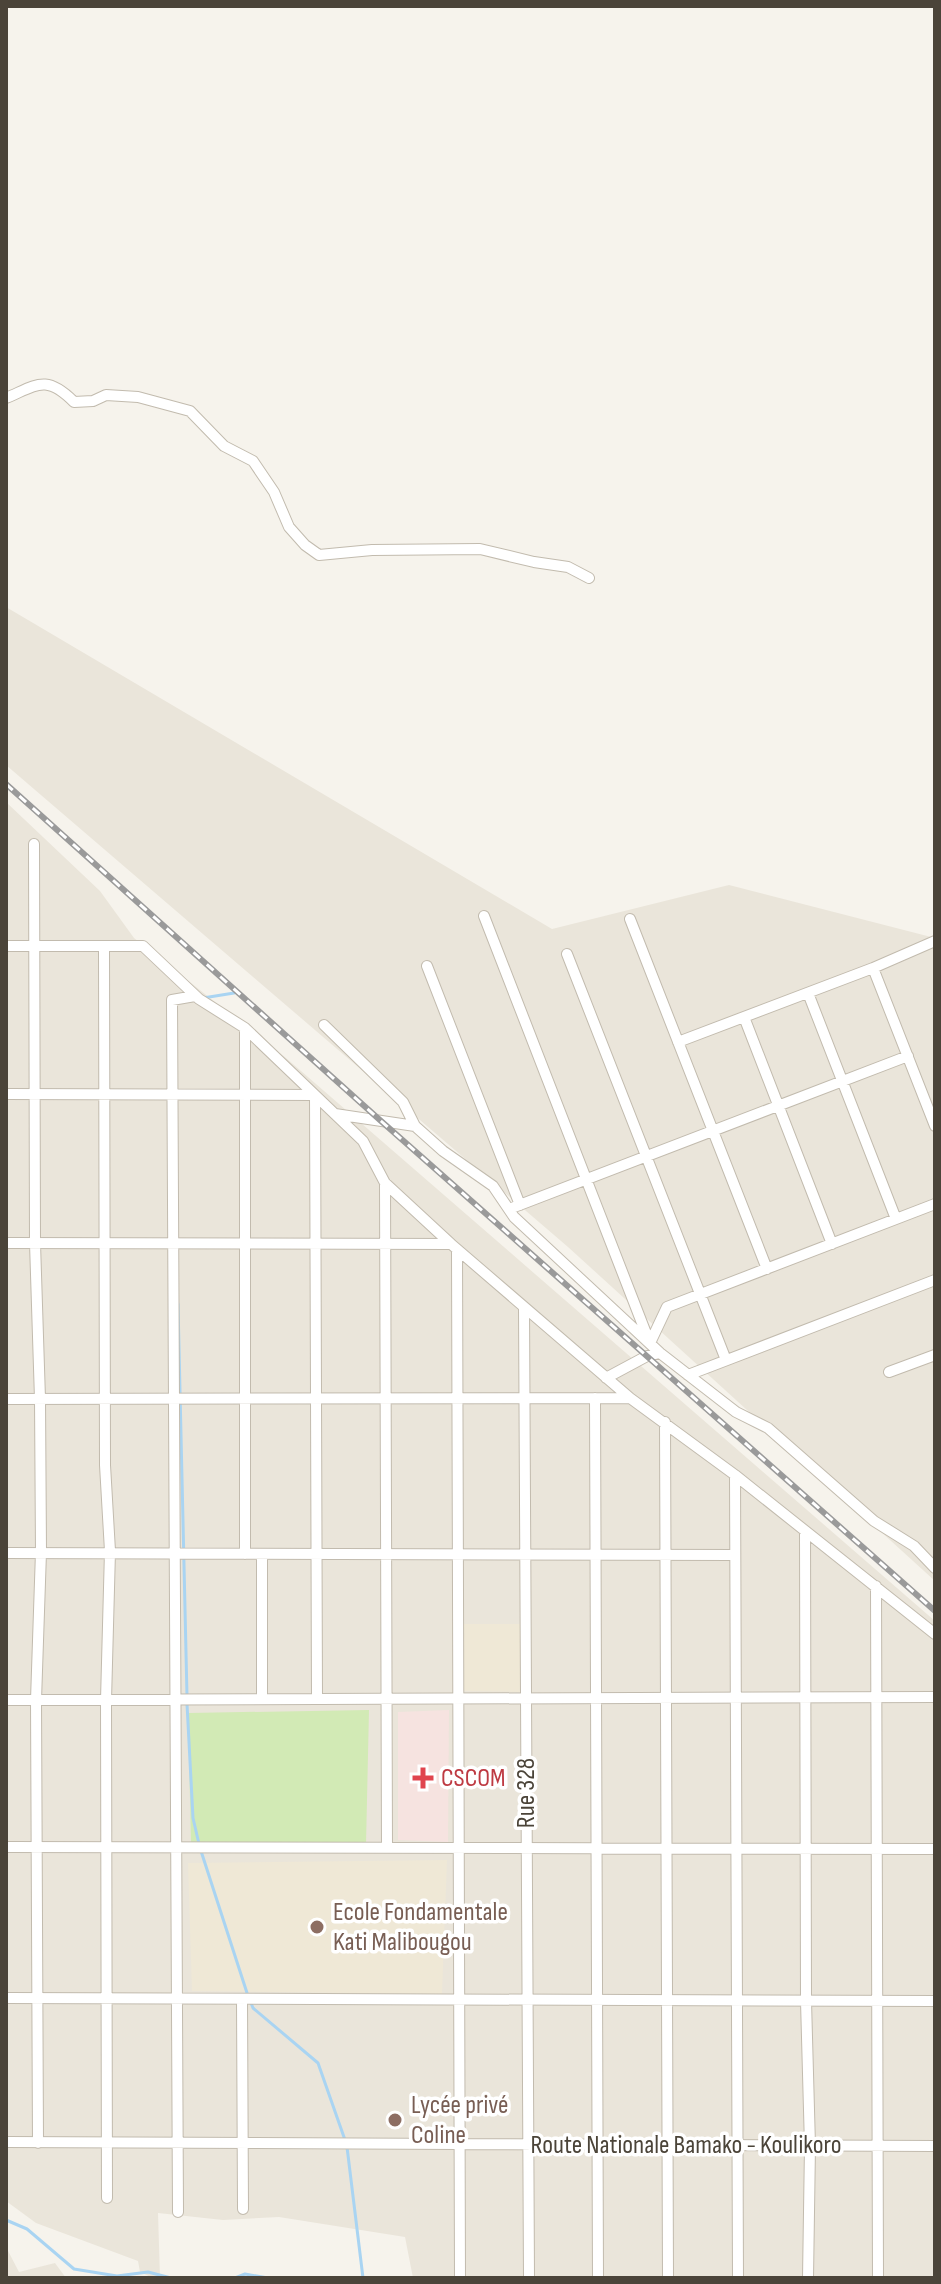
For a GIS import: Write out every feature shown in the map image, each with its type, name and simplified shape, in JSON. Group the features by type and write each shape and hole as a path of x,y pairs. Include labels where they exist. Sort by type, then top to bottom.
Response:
{"street":[{"path":"6,398 39,383 60,388 74,402 93,401 106,395 138,397 190,411 224,446 253,461 274,492 289,527 319,555 372,550 480,549 568,567 589,578"},
{"path":"34,844 35,1243 41,1552 36,1700 38,2143"},
{"path":"484,916 650,1343"},
{"path":"630,919 767,1269"},
{"path":"678,1042 873,968 935,941"},
{"path":"6,946 143,946 195,996 245,1028 363,1141 385,1183 454,1247 630,1398 735,1475 935,1634"},
{"path":"104,946 105,1400 110,1551 106,1700 107,2198"},
{"path":"567,954 726,1360"},
{"path":"427,966 514,1207"},
{"path":"873,968 935,1126"},
{"path":"808,993 896,1219"},
{"path":"178,2212 172,1000 195,996"},
{"path":"744,1017 832,1244"},
{"path":"324,1025 403,1102 415,1126 443,1151 493,1186 660,1353 736,1412 768,1428 874,1521 914,1546 935,1568"},
{"path":"245,1028 245,1554"},
{"path":"514,1207 908,1056"},
{"path":"6,1094 315,1095"},
{"path":"315,1095 317,1699"},
{"path":"335,1114 415,1126"},
{"path":"385,1183 387,1848"},
{"path":"650,1343 667,1307 935,1204"},
{"path":"6,1243 454,1247"},
{"path":"454,1247 460,2278"},
{"path":"688,1375 935,1280"},
{"name":"Rue 328","path":"524,1307 529,2278"},
{"path":"606,1378 647,1356 660,1353"},
{"path":"889,1372 935,1355"},
{"path":"595,1398 598,2278"},
{"path":"6,1399 630,1398"},
{"path":"665,1422 668,2278"},
{"path":"735,1475 738,2278"},
{"path":"805,1531 806,2001 810,2146 808,2278"},
{"path":"6,1553 735,1555"},
{"path":"262,1554 262,1699"},
{"path":"876,1586 878,2278"},
{"path":"6,1700 935,1697"},
{"path":"6,1847 935,1849"},
{"path":"6,1998 935,2001"},
{"path":"242,1999 243,2209"},
{"name":"Route Nationale Bamako - Koulikoro","path":"6,2142 935,2146"}],"shaded area":[{"path":"6,607 552,929 729,885 935,938 935,1581 568,1247 6,765"},
{"path":"6,802 100,891 134,938 286,1058 935,1621 935,2278 413,2278 405,2237 279,2217 223,2220 158,2213 160,2278 153,2278 140,2272 138,2261 36,2223 6,2201"},
{"path":"464,1624 520,1624 521,1692 464,1691"},
{"name":"CSCOM","path":"449,1710 448,1842 398,1840 398,1712"},
{"name":"Ecole Fondamentale Kati Malibougou","path":"447,1860 442,1994 192,1991 188,1863"},
{"path":"6,2247 19,2272 55,2263 66,2278 6,2278"}],"green space":[{"path":"369,1710 366,1845 191,1842 188,1713"}],"waterway":[{"path":"203,998 234,993"},
{"path":"178,1304 187,1696"},
{"path":"187,1704 193,1818 199,1844"},
{"path":"201,1851 248,1996"},
{"path":"251,2003 318,2063 345,2140"},
{"path":"347,2147 363,2278"},
{"path":"6,2220 27,2229 74,2269 117,2276 148,2272 171,2278"},
{"path":"235,2278 245,2274 268,2278"}],"railway":[{"path":"6,784 935,1611"}],"place":[{"name":"CSCOM","path":"423,1778"},
{"name":"Ecole Fondamentale Kati Malibougou","path":"317,1927"},
{"name":"Lycée privé Coline","path":"395,2120"}]}
